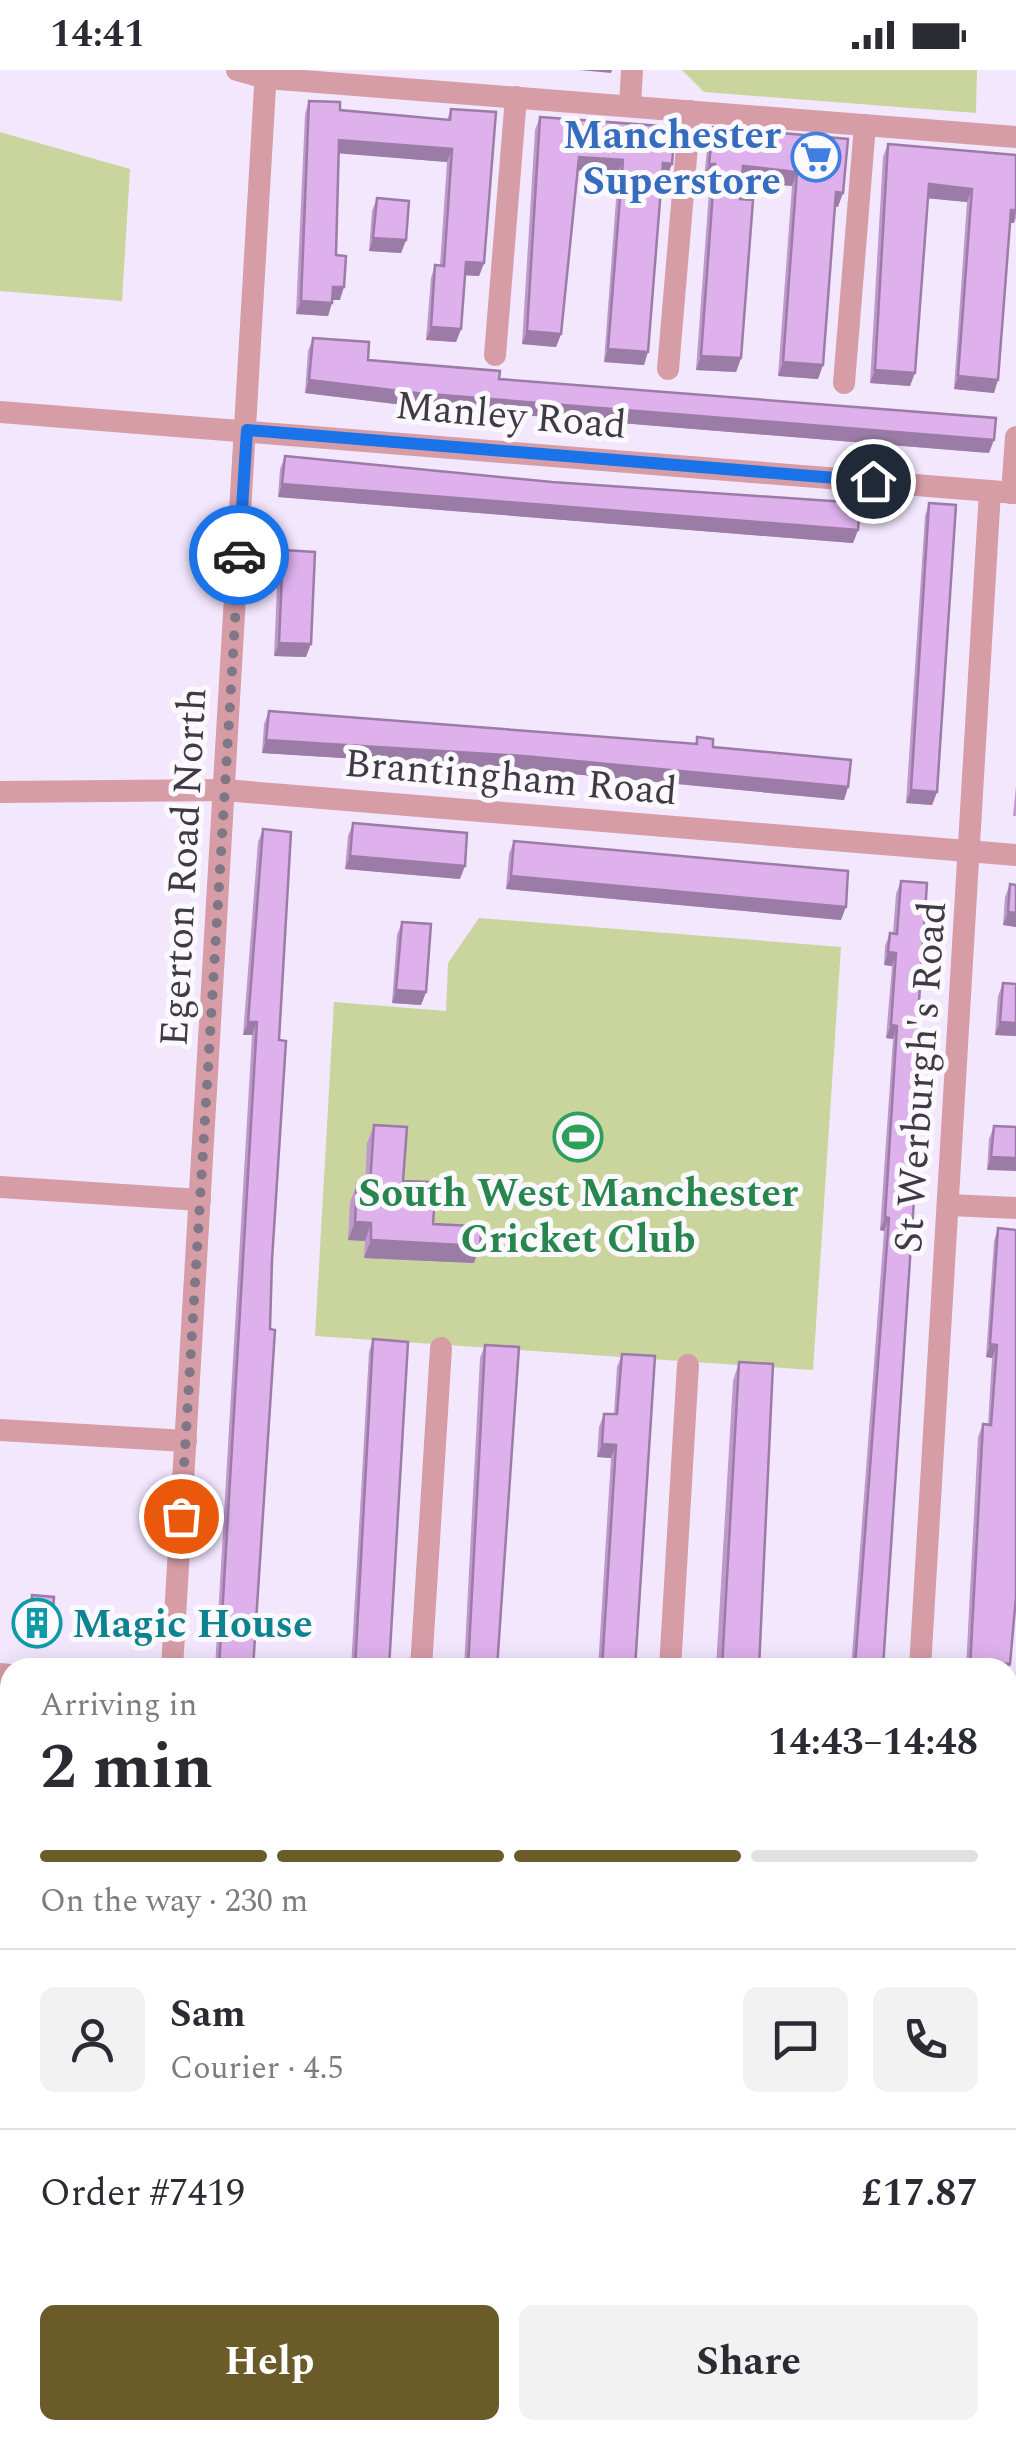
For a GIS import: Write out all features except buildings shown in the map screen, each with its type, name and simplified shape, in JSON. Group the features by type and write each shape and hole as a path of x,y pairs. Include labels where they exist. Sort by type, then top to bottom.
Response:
{"street":[{"path":"236,70 469,82 516,97 1016,137"},
{"path":"630,106 632,70"},
{"name":"Egerton Road North","path":"173,1658 266,74"},
{"path":"494,355 516,97"},
{"path":"668,369 690,111"},
{"path":"844,383 865,125"},
{"name":"Manley Road","path":"0,412 1006,492"},
{"name":"St Werburgh's Road","path":"921,1658 971,851 1006,492 1016,437"},
{"name":"Brantingham Road","path":"0,792 224,790 1016,854"},
{"path":"0,1187 200,1200"},
{"path":"949,1205 1016,1208"},
{"path":"422,1658 442,1348"},
{"path":"671,1658 688,1365"},
{"path":"0,1430 186,1440"}],"green space":[{"path":"682,70 977,70 976,113 704,92"},
{"path":"0,132 130,169 122,301 0,291"},
{"name":"South West Manchester Cricket Club","path":"479,918 841,947 813,1370 315,1336 334,1002 446,1011 448,963"}],"way so far":[{"path":"181,1516 239,555"}],"place":[{"name":"Manchester Superstore","path":"816,157"},
{"name":"South West Manchester Cricket Club","path":"578,1137"},
{"name":"Magic House","path":"37,1623"}],"route":[{"path":"239,555 247,430 873,481"}]}
